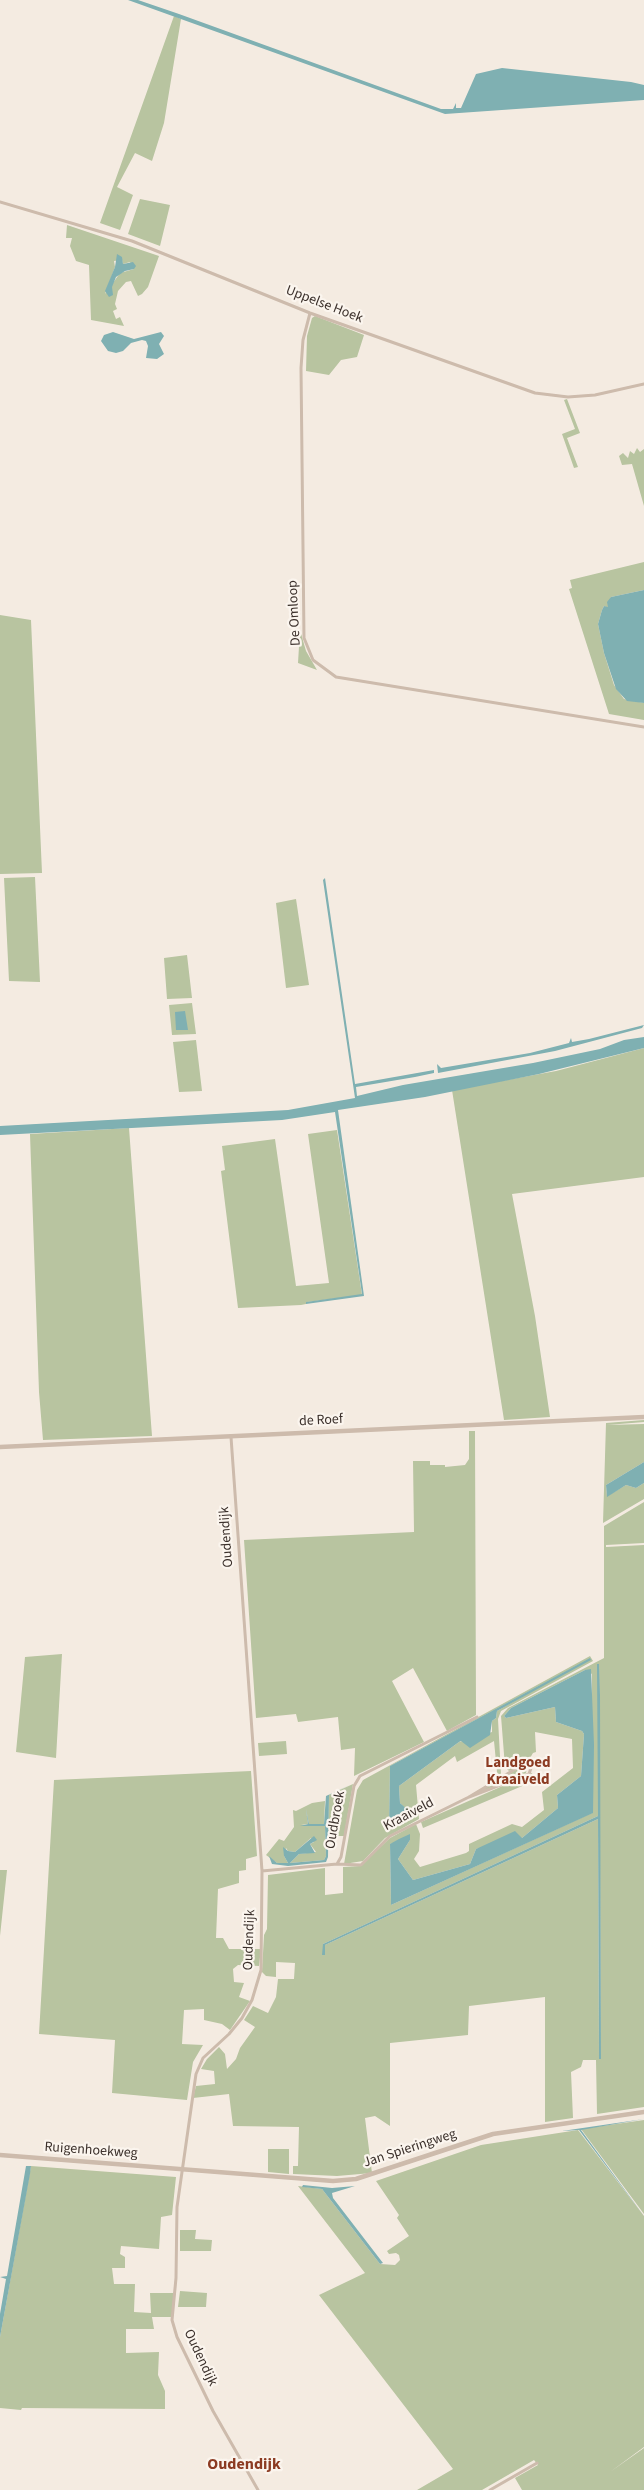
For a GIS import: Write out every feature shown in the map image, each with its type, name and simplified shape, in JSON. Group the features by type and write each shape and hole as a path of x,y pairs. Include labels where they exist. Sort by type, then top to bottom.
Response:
{"street":[{"name":"Uppelse Hoek","path":"0,202 132,242 310,313 535,393 568,397 595,395 644,384"},
{"name":"De Omloop","path":"310,313 303,340 301,378 304,638 313,660 336,677 644,727"},
{"name":"de Roef","path":"0,1447 644,1417"},
{"name":"Oudendijk","path":"231,1437 262,1871 262,1942 259,1982 242,2018 199,2066 193,2085 180,2169 172,2320 174,2331 213,2410 258,2490"},
{"name":"Oudbroek","path":"262,1871 337,1864 341,1859 354,1786 360,1776 477,1717"},
{"name":"Kraaiveld","path":"337,1864 361,1865 390,1836 468,1797 522,1765 531,1768 529,1774 468,1797"},
{"name":"Jan Spieringweg","path":"180,2169 333,2181 356,2179 493,2134 644,2112"},
{"name":"Ruigenhoekweg","path":"0,2155 180,2169"},
{"path":"490,2490 537,2463"}],"green space":[{"path":"174,16 181,19 164,123 152,161 135,153 117,187 133,195 120,230 100,223"},
{"path":"140,199 170,205 160,246 128,234"},
{"path":"67,225 159,256 148,287 142,294 138,296 131,281 126,282 118,291 115,304 117,309 113,311 116,319 120,317 124,326 91,320 89,265 76,261 70,246 72,238 66,238","holes":["122,260 123,264 130,262 134,269 120,273 105,294 115,267 114,261"]},
{"path":"315,316 364,335 357,357 341,360 329,375 306,371 307,336 312,318"},
{"path":"567,399 580,433 567,438 578,467 574,468 562,434 575,429 564,400"},
{"path":"637,448 640,452 644,449 644,506 632,464 622,465 619,456 623,453 628,458 630,451 634,454"},
{"path":"644,562 644,590 611,597 608,608 604,606 602,610 598,624 604,653 614,685 624,699 644,703 644,720 609,714 569,589 572,588 570,580"},
{"path":"0,615 31,620 42,873 0,874"},
{"path":"300,630 306,651 317,670 298,663"},
{"path":"35,877 40,982 9,981 4,878"},
{"path":"296,899 309,985 286,988 276,903"},
{"path":"187,955 192,998 167,999 164,958"},
{"path":"192,1003 196,1034 172,1035 169,1005"},
{"path":"196,1040 202,1091 179,1092 173,1042"},
{"path":"644,1048 644,1177 512,1194 535,1316 550,1417 504,1420 452,1090 556,1071"},
{"path":"129,1128 152,1436 43,1440 39,1392 30,1134"},
{"path":"337,1130 362,1295 307,1302 301,1305 238,1308 221,1171 225,1170 222,1146 275,1139 296,1286 329,1283 308,1134"},
{"path":"644,1420 644,1422 607,1425 644,1424 644,1462 606,1485 607,1496 626,1485 636,1488 644,1483 644,1499 603,1523 606,1423"},
{"path":"469,1431 475,1431 476,1715 447,1731 413,1668 392,1681 424,1742 354,1776 355,1748 341,1750 338,1717 298,1722 296,1714 256,1718 244,1540 414,1532 413,1461 430,1461 430,1465 445,1465 445,1467 465,1465 469,1459"},
{"path":"644,1502 644,1543 606,1545 606,1547 644,1545 644,2107 597,2114 596,2060 583,2060 581,2067 571,2072 573,2118 545,2122 545,1997 469,2006 468,2035 390,2043 390,2126 375,2116 365,2118 372,2173 337,2176 293,2174 293,2166 298,2166 299,2127 233,2126 229,2094 193,2098 196,2086 215,2084 214,2071 201,2069 207,2059 219,2047 225,2054 227,2069 236,2059 240,2048 255,2027 244,2020 253,2006 268,2013 276,1997 278,1979 294,1979 295,1963 276,1962 276,1977 266,1976 262,1972 264,1935 267,1929 268,1875 325,1868 325,1895 343,1893 343,1867 360,1866 390,1838 416,1824 420,1834 419,1851 414,1859 420,1867 466,1853 469,1851 469,1844 512,1824 522,1827 544,1810 542,1792 573,1768 572,1739 535,1732 536,1752 533,1753 527,1763 509,1771 505,1767 501,1716 508,1708 604,1658 604,1526","holes":["599,1664 601,2059 599,2059 598,1819 325,1945 323,1955 323,1944 598,1816","585,1670 592,1674 592,1813 391,1905 390,1844 410,1840 398,1859 413,1880 470,1864 476,1849 522,1838 558,1808 557,1795 581,1776 584,1734 582,1731 556,1722 555,1707 506,1718 504,1716 511,1708"]},
{"path":"62,1654 56,1758 16,1752 25,1657"},
{"path":"590,1656 593,1661 501,1711 498,1719 501,1775 499,1776 497,1772 494,1741 457,1762 455,1756 416,1785 419,1819 385,1838 363,1861 344,1864 357,1790 363,1780","holes":["589,1659 497,1711 496,1718 492,1721 492,1732 459,1742 399,1786 400,1803 404,1807 389,1826 390,1766"]},
{"path":"286,1741 287,1754 259,1756 258,1743"},
{"path":"523,1766 527,1767 526,1773 480,1792 486,1787"},
{"path":"251,1771 257,1856 246,1859 246,1870 239,1871 239,1883 218,1889 216,1938 223,1938 229,1949 261,1949 259,1966 238,1965 233,1969 234,1982 244,1983 239,1997 250,2001 230,2030 222,2024 204,2020 204,2009 184,2010 182,2044 203,2045 193,2062 187,2100 112,2093 115,2040 39,2034 54,1780"},
{"path":"532,1773 533,1776 527,1784 423,1828 421,1822"},
{"path":"353,1784 344,1836 328,1836 329,1795"},
{"path":"325,1801 324,1824 309,1824 306,1809 308,1824 301,1825 325,1826 326,1856 324,1860 290,1863 299,1854 316,1852 310,1844 314,1842 311,1838 295,1852 288,1851 286,1848 284,1856 288,1863 277,1863 266,1855 279,1839 284,1841 294,1827 293,1810 296,1811 312,1803"},
{"path":"0,1870 7,1870 0,1936"},
{"path":"644,2120 644,2214 581,2129"},
{"path":"578,2130 644,2216 644,2447 610,2472 644,2448 644,2490 522,2490 515,2478 538,2465 534,2460 482,2490 417,2490 453,2469 319,2295 365,2273 298,2186 322,2189 380,2264 395,2265 400,2260 399,2255 396,2253 389,2254 387,2251 409,2236 397,2218 399,2215 376,2181 481,2145"},
{"path":"268,2149 289,2149 289,2174 268,2172"},
{"path":"31,2166 176,2177 172,2215 161,2217 159,2249 121,2246 120,2254 125,2257 125,2268 112,2268 114,2284 135,2284 134,2312 151,2313 150,2293 174,2293 172,2317 152,2317 154,2329 126,2329 126,2353 159,2352 158,2375 165,2391 165,2409 22,2408 21,2410 0,2408 0,2337"},
{"path":"180,2230 196,2230 195,2239 212,2240 211,2251 180,2251"},
{"path":"180,2291 207,2293 206,2307 178,2307"}],"water":[{"path":"128,0 138,0 179,14 441,109 453,109 456,103 456,108 461,108 476,74 502,68 631,82 644,85 644,100 445,114"},
{"path":"117,254 122,257 123,264 133,262 136,266 134,269 125,271 116,277 112,287 113,295 109,297 105,291 115,267"},
{"path":"113,332 134,339 161,332 164,336 159,344 164,354 157,359 146,358 148,346 146,341 142,340 131,343 123,351 116,353 108,351 101,341 104,335"},
{"path":"644,590 644,703 627,701 616,689 604,653 598,624 602,610 604,606 608,607 607,602 611,597"},
{"path":"325,878 355,1084 434,1070 434,1073 356,1087 357,1096 403,1085 533,1063 600,1049 624,1040 644,1037 644,1048 539,1074 425,1097 338,1110 364,1296 306,1304 306,1302 362,1294 335,1112 282,1120 0,1135 0,1126 288,1110 355,1098 323,880"},
{"path":"185,1011 188,1030 176,1030 175,1012"},
{"path":"644,1025 642,1028 555,1051 438,1073 437,1064 441,1068 530,1053 569,1043 571,1038 572,1042 589,1039"},
{"path":"644,1462 644,1483 636,1488 626,1485 607,1497 606,1485"},
{"path":"590,1658 591,1660 497,1711 496,1718 492,1721 490,1735 470,1748 461,1741 459,1742 399,1786 400,1803 408,1810 408,1815 406,1819 389,1827 390,1766"},
{"path":"597,1664 599,1664 600,1696 601,2059 599,2059 598,1819 325,1945 325,1955 322,1955 323,1944 598,1816"},
{"path":"591,1669 594,1745 593,1813 391,1905 390,1844 410,1834 410,1840 398,1859 413,1880 470,1864 476,1849 515,1831 522,1838 558,1808 557,1795 581,1776 584,1734 582,1731 556,1722 555,1707 506,1718 504,1716 511,1708 585,1670"},
{"path":"350,1785 329,1795 328,1857 326,1862 288,1866 272,1864 269,1856 277,1863 288,1863 284,1856 283,1847 288,1851 295,1852 314,1836 317,1840 310,1844 315,1853 299,1854 290,1863 324,1860 326,1856 325,1826 300,1826 308,1824 306,1809 309,1824 324,1824 326,1796"},
{"path":"644,2119 581,2130 644,2216 579,2130 562,2131"},
{"path":"26,2166 31,2166 30,2174 0,2337 0,2314 6,2279 0,2277 7,2276"},
{"path":"303,2185 332,2188 355,2186 332,2193 333,2198 383,2263 380,2264 322,2189 302,2187"}],"district":[{"name":"Landgoed Kraaiveld","path":"518,1772"},
{"name":"Oudendijk","path":"244,2465"}]}
